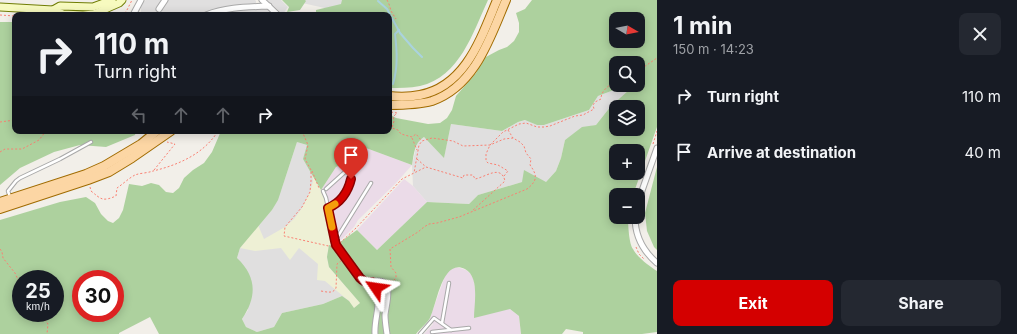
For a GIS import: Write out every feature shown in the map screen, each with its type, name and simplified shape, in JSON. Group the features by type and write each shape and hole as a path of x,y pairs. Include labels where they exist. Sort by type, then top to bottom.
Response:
{"main road":[{"path":"102,10 112,0"},
{"path":"53,10 60,6 79,5 102,10 119,3 122,0"},
{"path":"392,96 410,96 427,93 442,87 455,77 464,68 476,50 497,0"},
{"path":"392,108 431,101 446,94 463,81 482,54 506,0"},
{"path":"0,7 53,10 58,12"},
{"path":"0,202 95,170 121,157 154,135"},
{"path":"0,209 102,175 125,163 154,135"}],"street":[{"path":"135,12 141,0"},
{"path":"158,9 165,0"},
{"path":"262,0 275,12"},
{"path":"212,12 269,6"},
{"path":"645,188 657,148"},
{"path":"636,224 636,231 641,244 647,254 657,263"},
{"path":"372,282 378,294 374,334"},
{"path":"372,282 380,282 386,286 388,290 385,313 387,334"}],"lane":[{"path":"79,5 81,12"},
{"path":"11,198 8,191 20,178 91,142"},
{"path":"326,189 346,171 350,175 351,179 349,187 344,196 333,206 328,208"},
{"path":"335,241 371,183"},
{"path":"323,191 337,246 360,278 364,281 370,283 372,282"},
{"path":"442,324 449,283"},
{"path":"420,334 434,318 451,330"},
{"path":"432,332 469,328"}],"path":[{"path":"126,12 132,0"},
{"path":"387,0 392,12"},
{"path":"392,13 396,19"},
{"path":"0,15 12,16"},
{"path":"645,66 657,58"},
{"path":"472,212 505,181 504,176 508,171 498,165 488,164 486,161 486,154 490,145 503,132 519,124 526,123 537,127 550,126 583,114 594,109 593,105 601,99 601,95 604,90 609,86"},
{"path":"392,112 397,114 393,117 394,121 392,128 398,130 401,134 412,137 416,134 422,141"},
{"path":"0,122 12,120"},
{"path":"386,280 393,281 396,278 396,273 391,267 390,249 429,224 472,212 527,189 533,184 536,175 530,166 531,159 526,153 524,146 513,138 508,130"},
{"path":"0,152 5,150 22,149 39,140 44,134"},
{"path":"89,184 91,191 96,195 102,199 109,199 116,196 117,188 135,175 184,161 198,153 216,134"},
{"path":"303,134 308,145 305,159 311,170 310,192 302,207 285,227 284,236 334,248 356,228 402,179 426,167"},
{"path":"412,137 417,151"},
{"path":"414,173 417,151 422,141 432,138 453,141 463,146 490,145 504,139 513,138"},
{"path":"153,171 169,150 176,144 165,140"},
{"path":"416,159 426,167 463,178 464,175 480,178 496,172 504,176"},
{"path":"0,249 3,258 13,270"},
{"path":"321,291 335,291 337,264 345,257"},
{"path":"47,322 48,324 47,334"}],"shaded area":[{"path":"146,0 255,0 256,3 254,6 269,10 271,12 141,12 141,4"},
{"path":"266,0 281,0 288,7 284,12 281,12"},
{"path":"300,0 359,0 334,10 302,3"},
{"path":"609,92 627,92 618,100 609,100 609,109 596,125 582,128 565,140 556,171 546,182 522,182 478,195 469,204 427,202 413,186 412,165 417,143 424,137 444,157 451,124 502,131 518,122 526,120 537,125 544,125 589,110 598,96"},
{"path":"297,142 307,145 312,173 353,309 342,296 323,304 282,313 274,327 257,332 246,327 242,319 248,310 237,258 240,248 272,210 282,188"},
{"path":"366,148 412,165 358,220 354,227 335,246 321,190 336,167 352,160"},
{"path":"404,179 413,186 427,202 377,250 357,230"},
{"path":"454,267 466,270 471,274 475,289 510,309 519,316 521,334 424,334 433,324 430,318 445,276 449,270"}],"green space":[{"path":"282,0 306,1 300,10 287,12 289,7"},
{"path":"342,0 488,0 470,39 455,63 434,81 408,88 392,88 392,12 316,12 316,10 341,4"},
{"path":"532,0 657,0 657,127 645,161 645,144 609,144 609,180 638,180 635,188 609,188 609,224 628,224 631,243 635,252 640,258 657,271 657,332 642,334 583,334 583,332 566,329 562,334 521,334 519,316 510,309 474,318 475,291 473,278 465,269 457,267 451,270 446,276 438,293 430,318 416,334 159,334 150,317 119,334 0,334 0,220 60,202 86,197 95,203 101,214 108,221 113,223 119,218 123,210 129,184 142,186 151,183 159,185 166,192 173,193 179,188 184,178 204,163 212,152 220,134 392,134 392,116 396,118 428,124 440,123 447,118 452,110 456,96 476,73 484,58 507,47 514,41 519,32 519,23 516,13 525,9","holes":["609,56 645,56 645,92 627,92 618,100 645,100 645,136 609,136 609,109 596,125 582,127 565,140 556,171 546,182 524,170 522,182 478,195 469,204 427,202 377,250 357,230 335,246 329,245 327,257 329,267 360,303 354,308 349,301 342,296 323,304 282,313 274,327 257,332 246,327 242,319 250,303 253,287 248,272 237,258 240,248 272,210 278,200 297,142 307,145 303,159 321,190 336,167 352,160 366,148 412,165 416,146 424,137 444,158 451,124 502,131 518,122 525,120 537,125 544,125 589,110 598,96 609,92"]},
{"path":"0,22 12,22 12,134 135,134 106,147 80,145 54,152 20,168 0,185"},
{"path":"657,167 657,250 654,247 647,231 645,213"},
{"path":"312,173 324,198 335,246 329,245 327,257 329,267 360,303 353,309 349,301 325,281 317,280 318,264 299,248 290,260 281,248 255,251 240,248 258,225 264,239 285,227 294,219 302,208 310,192 313,181"}],"waterway":[{"path":"378,1 389,12"},
{"path":"392,18 400,33 422,57"},
{"path":"393,84 397,59 395,34 399,30"}],"slow traffic":[{"path":"332,227 328,208 335,204"}],"route":[{"path":"351,179 344,196 333,206 328,208 335,241 336,245 360,278 370,283 372,282 376,288"}]}
